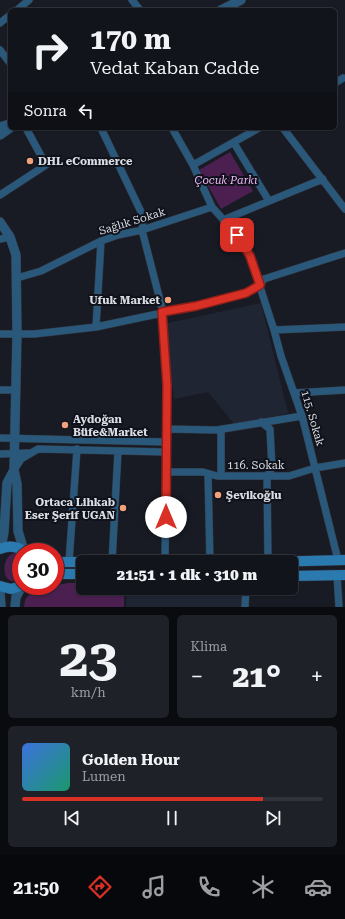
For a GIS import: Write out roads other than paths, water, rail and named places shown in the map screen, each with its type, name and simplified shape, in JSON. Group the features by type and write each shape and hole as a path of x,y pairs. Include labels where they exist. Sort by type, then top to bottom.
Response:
{"main road":[{"path":"1,549 12,546"},
{"path":"298,561 342,560"},
{"path":"64,562 76,562"},
{"path":"64,574 76,574"},
{"path":"298,576 341,575"},
{"path":"0,586 12,588"}],"street":[{"path":"19,8 29,0"},
{"path":"132,0 138,8"},
{"path":"226,8 241,0"},
{"path":"0,23 8,17"},
{"path":"0,50 8,60"},
{"path":"337,82 343,78"},
{"path":"0,135 8,129"},
{"path":"0,195 46,165 27,130"},
{"path":"102,130 143,216 142,230 162,312 167,385 165,555"},
{"name":"115. Sokak","path":"173,130 193,165 212,207 237,235 250,256 281,356 302,416 315,468 342,560"},
{"path":"193,165 256,130"},
{"path":"285,130 345,209"},
{"path":"234,143 269,201"},
{"path":"223,220 323,179"},
{"name":"Sağlık Sokak","path":"17,278 41,272 101,241 118,235 142,230 212,207"},
{"path":"0,222 10,237 16,254 17,334 14,470 17,484 18,531 22,543"},
{"path":"0,239 10,237"},
{"path":"96,327 101,241"},
{"path":"0,334 34,334 96,327 196,306 246,293 260,285 264,279 345,253"},
{"path":"274,330 345,327"},
{"path":"0,390 15,390"},
{"path":"294,394 345,390"},
{"path":"166,429 221,430 302,416"},
{"path":"262,422 270,429 272,468 267,476 267,555"},
{"path":"221,430 221,476"},
{"path":"0,438 166,442"},
{"path":"1,549 4,532 3,500 7,483 20,459 38,449 166,452"},
{"path":"69,562 77,450"},
{"path":"112,555 118,450"},
{"path":"0,454 31,453"},
{"name":"116. Sokak","path":"166,472 221,476 290,476 315,468 345,463"},
{"path":"208,474 210,555"},
{"path":"339,607 341,575"},
{"path":"0,592 2,607"},
{"path":"15,607 17,595"},
{"path":"245,607 246,595"}],"place":[{"name":"DHL eCommerce","path":"30,161"},
{"name":"Ufuk Market","path":"168,300"},
{"name":"Aydoğan Büfe&Market","path":"65,425"},
{"name":"Şevikoğlu","path":"218,495"},
{"name":"Ortaca Lihkab Eser Şerif UGAN","path":"123,508"}],"park label":[{"name":"Çocuk Parkı","path":"226,180"}]}
